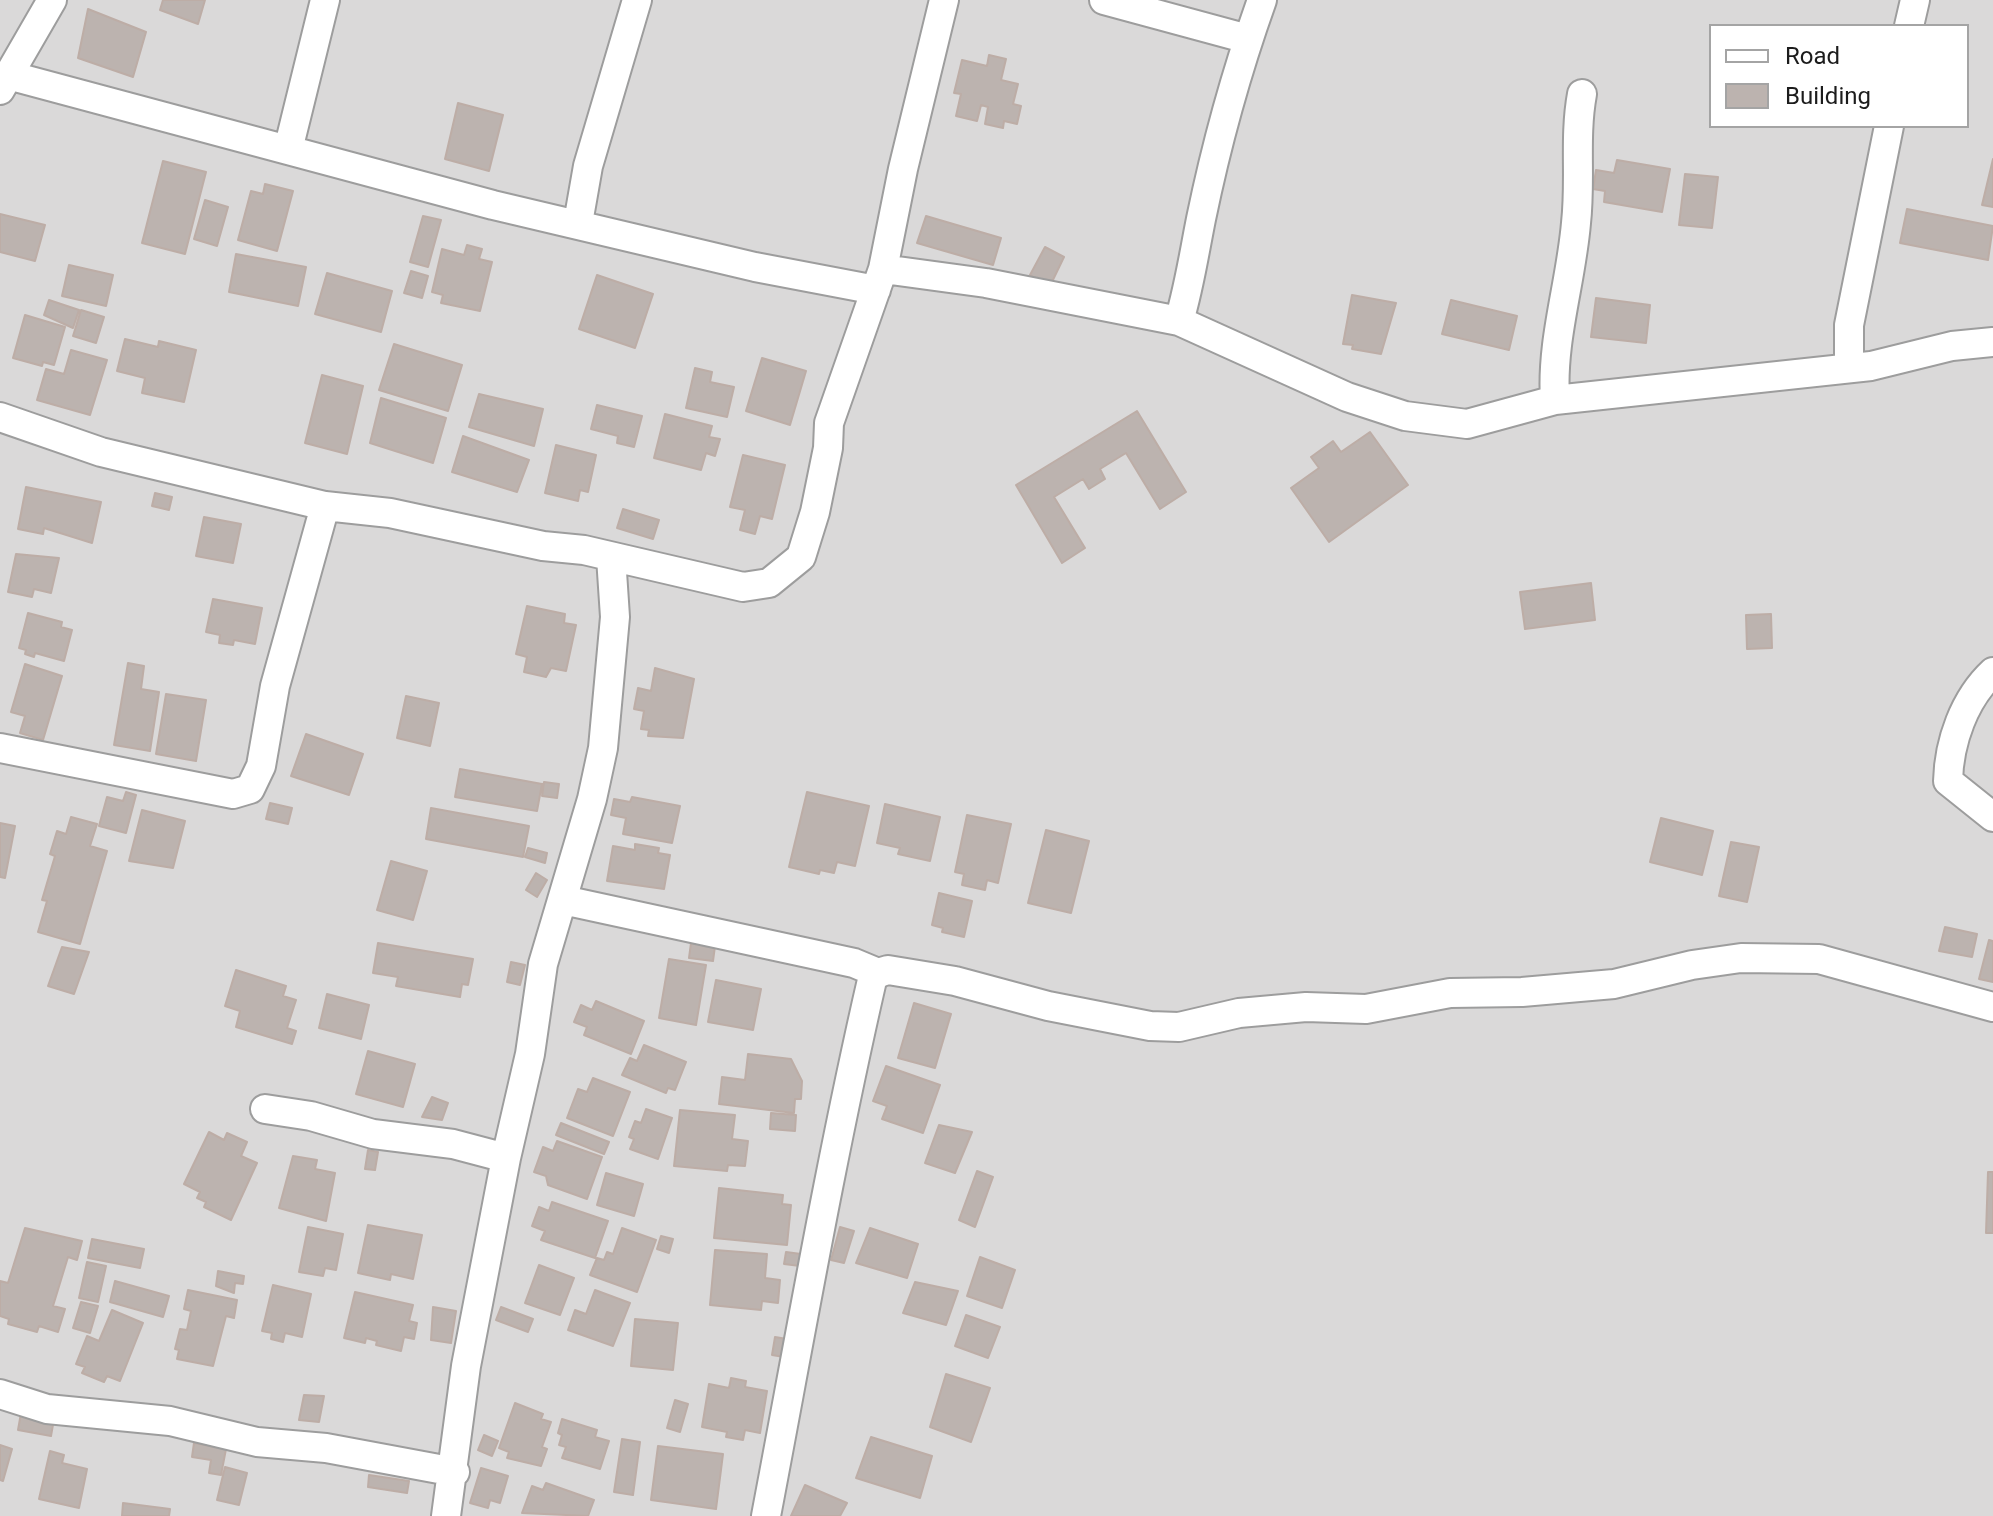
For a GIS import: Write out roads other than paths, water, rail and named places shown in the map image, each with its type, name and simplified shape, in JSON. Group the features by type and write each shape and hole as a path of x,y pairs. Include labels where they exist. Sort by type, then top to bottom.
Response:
{"street":[{"path":"52,0 4,83 288,150 493,205 755,267 880,280 986,283 1179,321 1347,397 1405,416 1467,424 1555,400 1756,381 1871,366 1952,346 1993,342"},
{"path":"288,150 325,0"},
{"path":"578,223 588,166 608,87 637,0"},
{"path":"0,417 101,452 325,506 390,513 543,546 611,557 715,584 743,587 769,583 801,557 820,487 829,423 880,280 944,0"},
{"path":"1104,0 1248,39"},
{"path":"1179,321 1190,283 1201,218 1248,39 1262,0"},
{"path":"1909,24 1915,0"},
{"path":"1555,400 1553,369 1579,196 1575,147 1582,94"},
{"path":"1849,367 1849,325 1889,128"},
{"path":"0,748 233,794 250,789 261,766 275,686 325,506"},
{"path":"446,1516 455,1472 466,1366 506,1158 530,1054 543,964 603,748 615,617 611,557"},
{"path":"1993,672 1967,708 1949,750 1948,781 1993,817"},
{"path":"563,900 854,963 878,973 888,970 955,981 1048,1006 1150,1026 1179,1027 1239,1013 1306,1007 1366,1009 1450,993 1522,992 1614,984 1692,965 1741,958 1819,959 1993,1007"},
{"path":"766,1516 815,1241 869,995 878,973"},
{"path":"265,1109 311,1116 373,1134 453,1144 506,1158"},
{"path":"0,1394 47,1409 170,1421 257,1442 334,1450 455,1472"}]}
